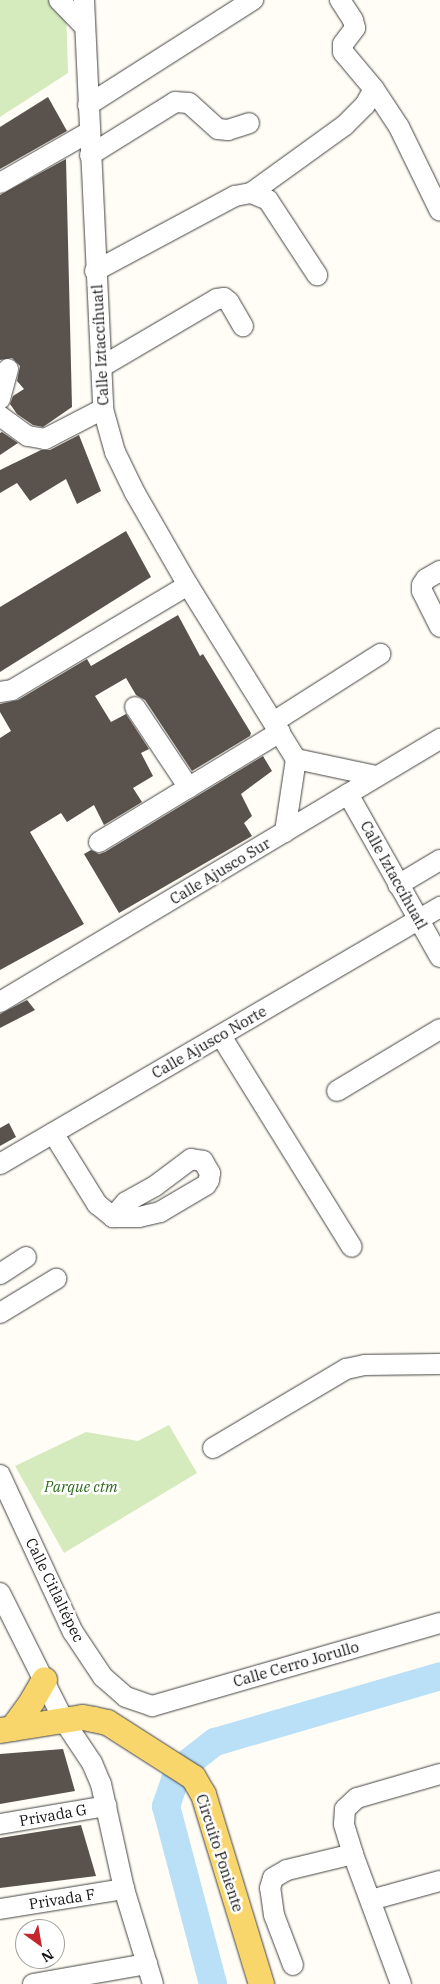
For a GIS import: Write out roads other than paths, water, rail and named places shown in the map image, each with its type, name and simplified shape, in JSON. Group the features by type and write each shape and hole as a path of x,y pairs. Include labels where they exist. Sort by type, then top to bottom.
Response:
{"main road":[{"path":"6,1729 32,1700 44,1679"},
{"name":"Circuito Poniente","path":"6,1729 82,1717 107,1722 193,1777 202,1794 261,1984"}],"street":[{"path":"59,0 85,27"},
{"name":"Calle Iztaccíhuatl","path":"84,0 95,271 103,409 115,452 188,585 296,759"},
{"path":"88,105 253,0"},
{"path":"340,0 353,20 355,28 343,44 344,52 374,89 399,127 440,212"},
{"path":"95,271 235,196 251,193 344,126 365,105 374,89"},
{"path":"90,155 175,102 189,103 218,129 228,130 249,123"},
{"path":"0,183 89,132"},
{"path":"251,193 268,200 316,275"},
{"path":"101,367 217,299 224,298 229,302 244,326"},
{"path":"0,399 8,369"},
{"path":"0,416 28,436 45,439 103,409"},
{"path":"440,571 426,579 422,585 422,591 440,627"},
{"path":"0,692 12,690 188,585"},
{"path":"99,842 189,788 380,654"},
{"path":"135,707 189,788"},
{"name":"Calle Ajusco Sur","path":"0,1002 440,739"},
{"path":"285,832 296,759 376,776"},
{"name":"Calle Iztaccíhuatl","path":"348,794 440,957"},
{"path":"398,885 440,860"},
{"name":"Calle Ajusco Norte","path":"0,1164 440,906"},
{"path":"337,1091 440,1029"},
{"path":"221,1036 352,1247"},
{"path":"53,1133 97,1204 113,1217"},
{"path":"0,1274 26,1257"},
{"path":"0,1313 56,1279"},
{"path":"212,1448 346,1369 365,1365 440,1364"},
{"name":"Calle Citlaltépec","path":"2,1485 73,1632 102,1677 126,1697 152,1706"},
{"path":"0,1593 64,1721 92,1763 101,1784 124,1889 153,1984"},
{"name":"Calle Cerro Jorullo","path":"152,1706 440,1622"},
{"path":"401,1984 353,1854 344,1824 345,1809 357,1798 440,1774"},
{"name":"Privada G","path":"0,1824 106,1806"},
{"path":"293,1965 274,1915 270,1888 273,1878 286,1870 353,1854"},
{"path":"371,1900 440,1881"},
{"name":"Privada F","path":"0,1909 124,1889"},
{"path":"33,1984 147,1964"}],"waterway":[{"path":"189,1762 215,1742 440,1676"},
{"path":"175,1780 166,1806 213,1984"}],"park label":[{"name":"Parque ctm","path":"81,1487"}]}
